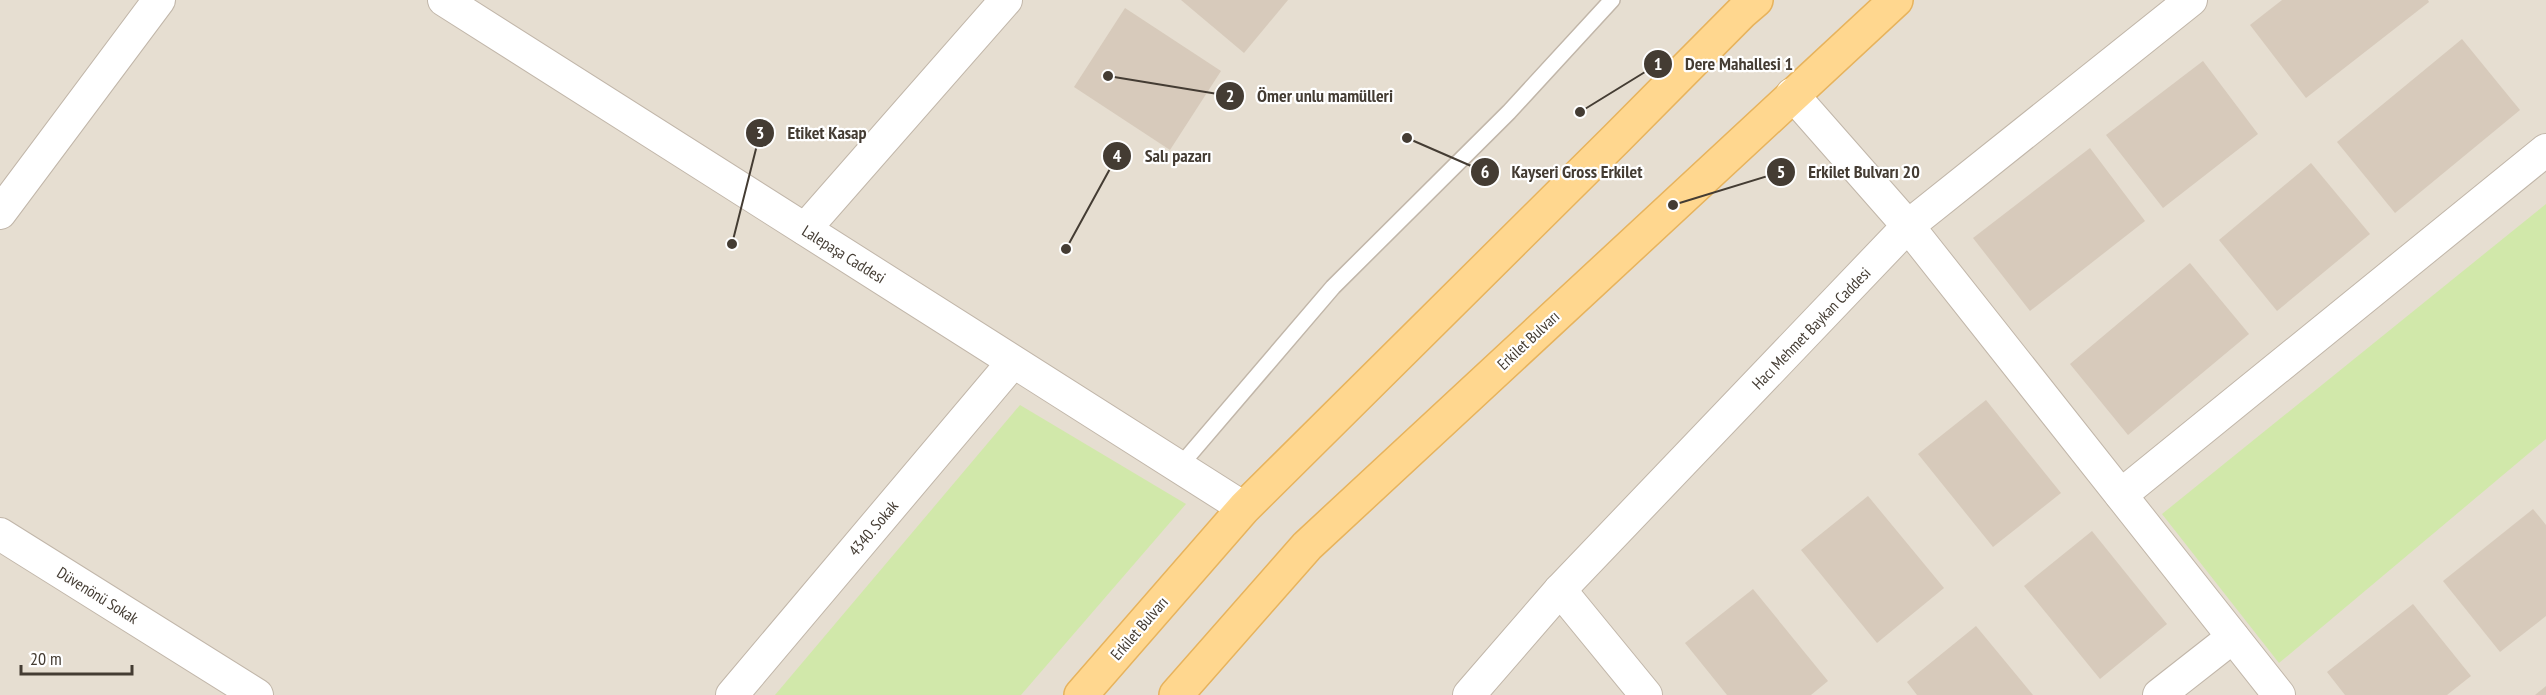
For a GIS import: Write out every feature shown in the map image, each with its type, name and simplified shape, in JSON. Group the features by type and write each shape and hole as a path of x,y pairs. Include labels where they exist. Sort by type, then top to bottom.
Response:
{"main road":[{"name":"Erkilet Bulvarı","path":"1176,695 1307,546 1896,0"},
{"name":"Erkilet Bulvarı","path":"1081,695 1244,508 1616,139 1742,4"}],"street":[{"path":"0,213 159,0"},
{"name":"Lalepaşa Caddesi","path":"444,0 1244,508"},
{"path":"805,229 1006,0"},
{"name":"Hacı Mehmet Baykan Caddesi","path":"1469,695 1560,590 1908,226 2191,0"},
{"path":"1792,94 1908,226 2279,695"},
{"path":"2121,495 2546,150"},
{"name":"4340. Sokak","path":"732,695 1013,362"},
{"name":"Düvenönü Sokak","path":"0,534 257,695"},
{"path":"1560,590 1646,695"},
{"path":"2159,695 2233,637"}],"lane":[{"path":"1179,467 1333,287 1509,112 1612,0"}],"shaded area":[{"path":"0,0 2546,0 2546,695 0,695"}],"green space":[{"path":"2546,204 2546,439 2279,663 2162,514"},
{"path":"1020,405 1186,504 1021,695 775,695"}],"building":[{"path":"1181,0 1288,0 1244,53"},
{"path":"2282,0 2428,0 2429,2 2306,98 2250,25"},
{"path":"1125,8 1221,71 1170,150 1074,87"},
{"path":"2462,39 2520,110 2395,213 2337,142"},
{"path":"2203,61 2258,134 2163,208 2106,135"},
{"path":"2090,148 2145,221 2030,311 1973,238"},
{"path":"2311,163 2370,234 2277,311 2219,240"},
{"path":"2190,263 2249,334 2128,435 2070,364"},
{"path":"1986,400 2061,493 1993,547 1918,454"},
{"path":"1868,496 1944,588 1877,643 1801,550"},
{"path":"2533,509 2546,525 2546,616 2500,652 2443,581"},
{"path":"2092,531 2167,624 2100,679 2024,586"},
{"path":"1753,589 1828,681 1811,695 1727,695 1685,643"},
{"path":"2413,604 2471,676 2447,695 2345,695 2327,672"},
{"path":"1976,626 2033,695 1917,695 1907,682"},
{"path":"2546,686 2546,695 2535,695"}],"place":[{"name":"Ömer unlu mamülleri","path":"1108,76"},
{"name":"Dere Mahallesi 1","path":"1580,112"},
{"name":"Kayseri Gross Erkilet","path":"1407,138"},
{"name":"Erkilet Bulvarı 20","path":"1673,205"},
{"name":"Etiket Kasap","path":"732,244"},
{"name":"Salı pazarı","path":"1066,249"}]}
